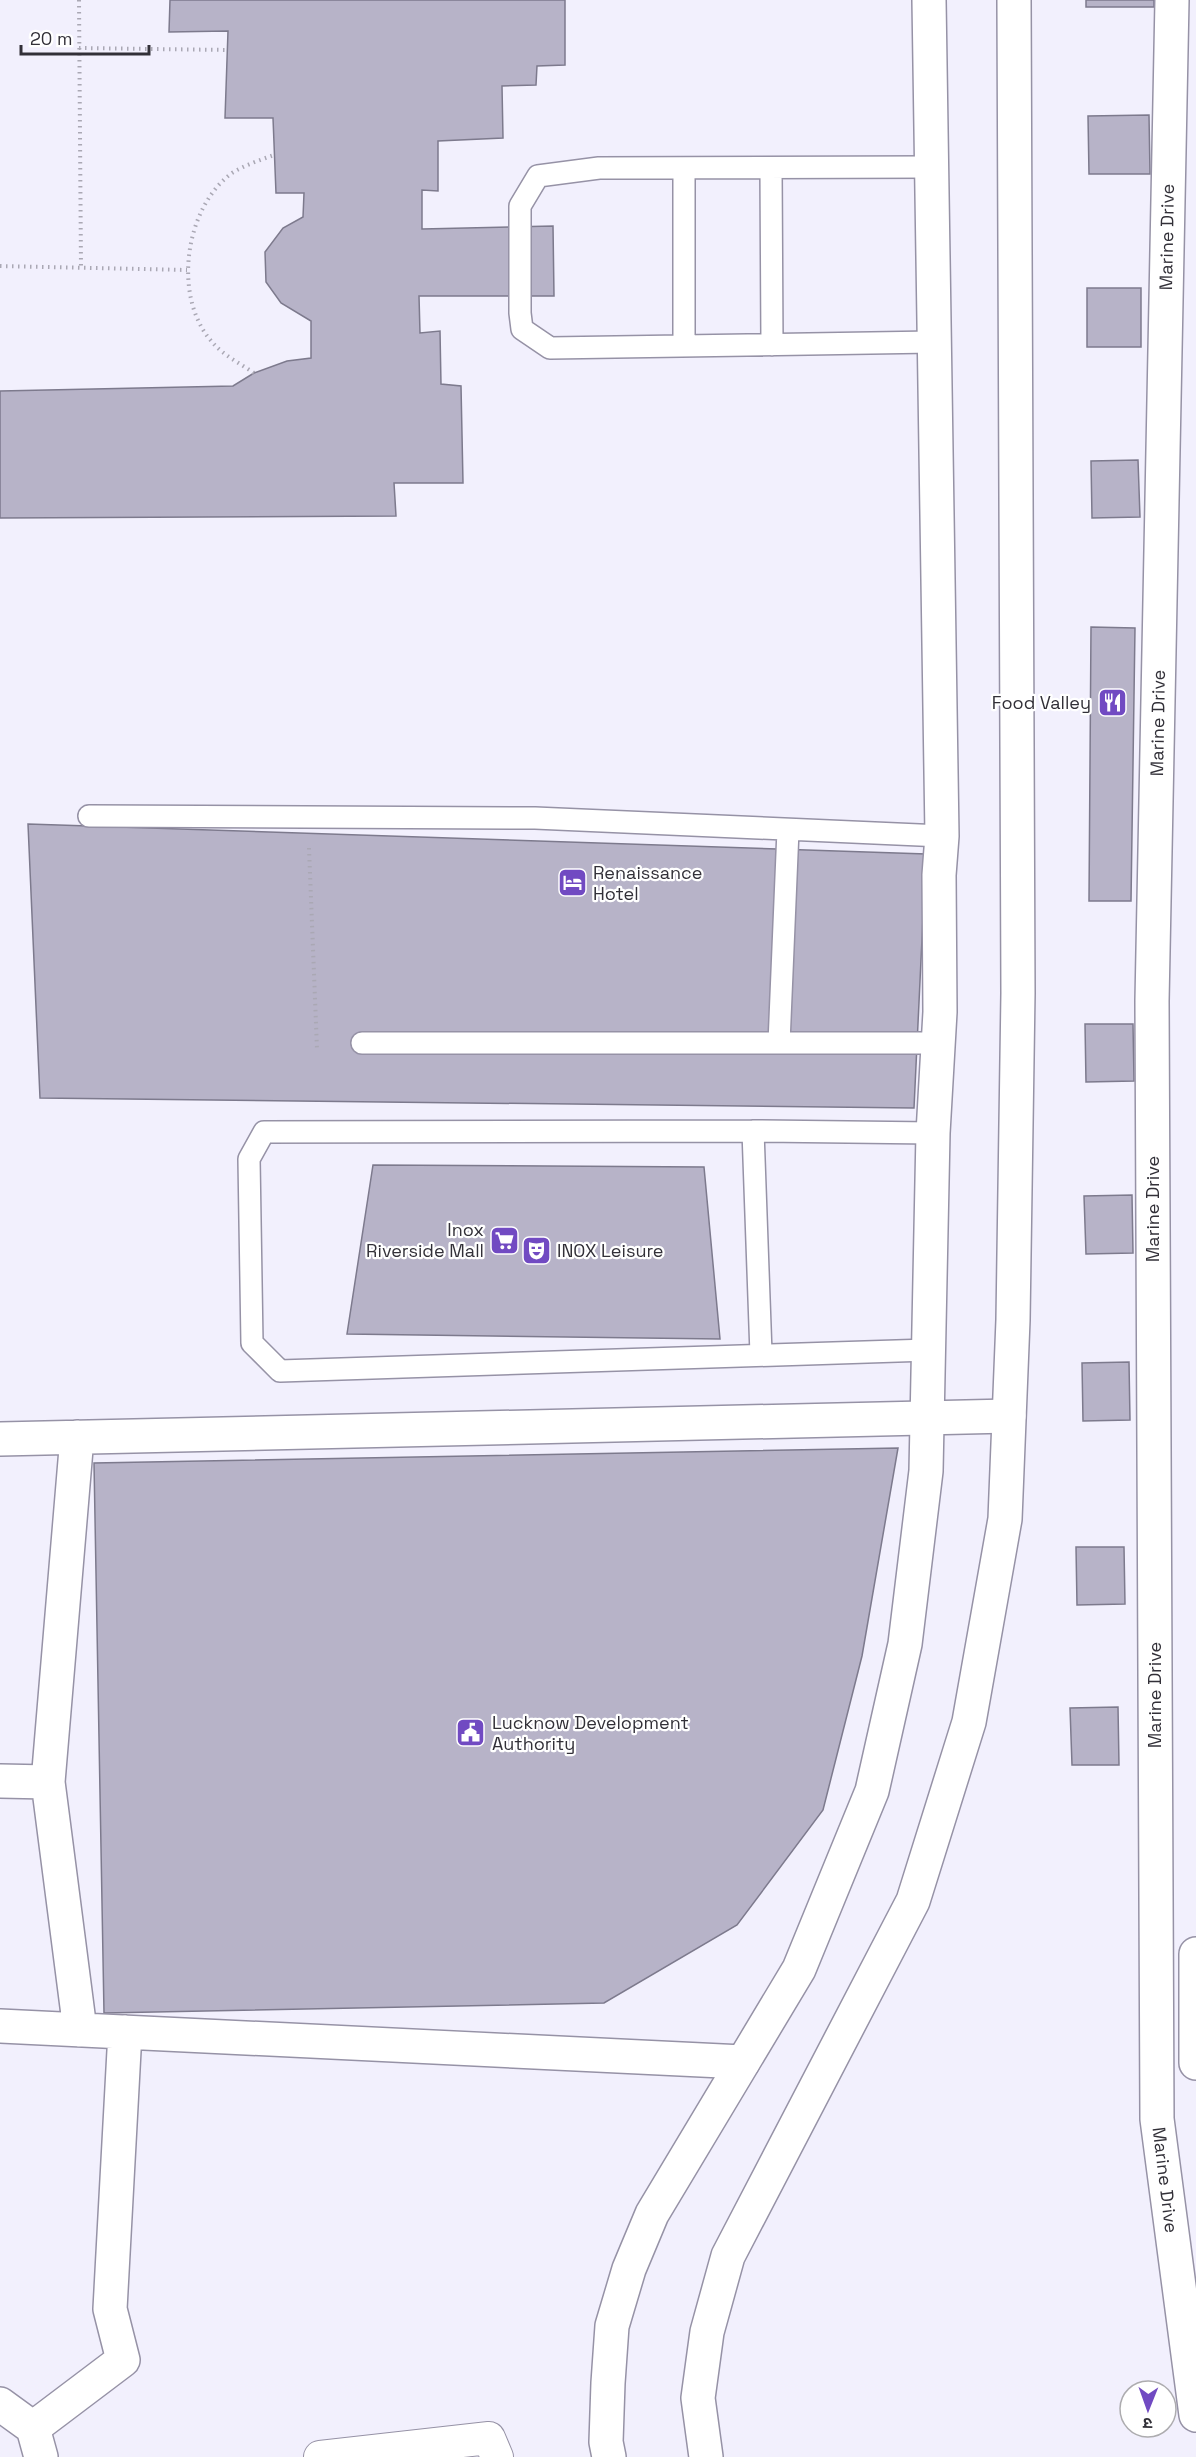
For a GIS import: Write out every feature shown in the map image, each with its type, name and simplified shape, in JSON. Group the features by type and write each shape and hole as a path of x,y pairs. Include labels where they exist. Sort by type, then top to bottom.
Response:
{"street":[{"path":"609,2457 606,2442 612,2326 628,2269 652,2214 799,1969 872,1791 905,1644 926,1471 933,1133 938,1043 939,875 942,836 929,0"},
{"path":"706,2457 698,2398 707,2332 728,2256 797,2128 913,1900 969,1722 1005,1518 1018,993 1014,0"},
{"name":"Marine Drive","path":"1172,0 1152,1001 1157,2119 1196,2415"},
{"path":"0,1439 1009,1416"},
{"path":"77,1437 48,1782 80,2030"},
{"path":"0,1781 48,1782"},
{"path":"1196,1954 1196,2063"},
{"path":"0,2026 743,2062"},
{"path":"0,2404 37,2443 123,2360 110,2309 125,2032"},
{"path":"320,2457 489,2438 497,2457"}],"lane":[{"path":"931,167 599,168 538,176 520,206 520,226 522,329 550,348 933,342"},
{"path":"684,168 684,346"},
{"path":"771,168 772,345"},
{"path":"89,816 535,818 942,836"},
{"path":"779,1043 788,830"},
{"path":"362,1043 938,1043"},
{"path":"753,1131 761,1354"},
{"path":"928,1350 280,1371 252,1343 249,1159 264,1132 933,1133"}],"path":[{"path":"79,0 81,268"},
{"path":"79,48 228,50"},
{"path":"254,373 213,343 194,309 187,270 193,227 206,204 231,174 274,155"},
{"path":"0,267 187,270"},
{"path":"308,818 316,1049"}],"building":[{"path":"170,0 565,0 565,65 537,66 536,85 502,86 503,138 438,141 438,191 422,190 422,229 553,226 554,296 419,296 420,333 440,331 441,384 461,386 463,483 394,483 396,516 0,518 0,391 233,386 254,373 287,361 311,358 311,321 281,303 266,282 265,252 283,228 303,217 304,193 276,193 273,118 225,118 228,31 169,32"},
{"path":"1086,0 1154,0 1154,7 1086,7"},
{"path":"1149,115 1150,174 1089,174 1088,116"},
{"path":"1087,288 1141,288 1141,347 1087,347"},
{"path":"1138,460 1140,517 1092,518 1091,461"},
{"path":"1091,627 1135,628 1131,901 1089,901"},
{"path":"28,824 926,854 914,1108 40,1098"},
{"path":"1085,1024 1133,1024 1134,1081 1086,1082"},
{"name":"INOX Leisure","path":"373,1165 704,1167 720,1339 347,1334"},
{"path":"1132,1195 1133,1253 1086,1254 1084,1196"},
{"path":"1129,1362 1130,1420 1083,1421 1082,1363"},
{"name":"Lucknow Development Authority","path":"898,1448 862,1656 823,1810 737,1925 604,2003 104,2013 94,1463"},
{"path":"1076,1547 1124,1547 1125,1604 1077,1605"},
{"path":"1118,1707 1119,1765 1072,1765 1070,1708"}],"place":[{"name":"Food Valley","path":"1112,703"},
{"name":"Renaissance Hotel","path":"572,883"},
{"name":"Inox Riverside Mall","path":"505,1240"},
{"name":"INOX Leisure","path":"536,1251"},
{"name":"Lucknow Development Authority","path":"471,1733"}]}
